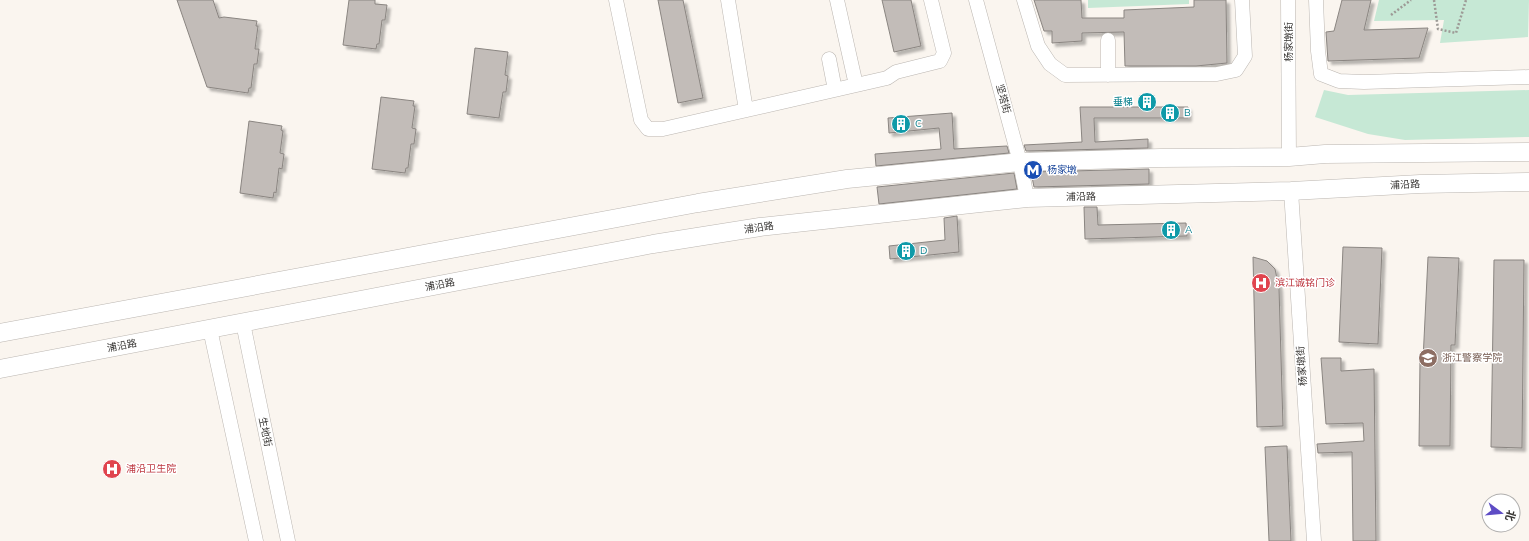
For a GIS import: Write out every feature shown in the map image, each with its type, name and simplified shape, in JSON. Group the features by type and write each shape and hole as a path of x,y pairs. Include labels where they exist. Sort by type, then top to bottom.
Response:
{"main road":[{"path":"0,333 698,203 847,179 1020,162 1160,158 1289,157 1325,154 1529,152"},
{"name":"浦沿路","path":"0,370 653,244 760,227 1028,198 1291,191 1420,184 1529,182"}],"street":[{"path":"616,0 641,120 648,129 662,129 888,78 896,72 940,61 944,53 931,0"},
{"path":"728,0 746,110"},
{"path":"837,0 856,85"},
{"name":"坚塔街","path":"976,0 1020,162 1028,198"},
{"path":"1024,0 1038,46 1050,64 1064,75 1217,74 1236,70 1245,56 1242,0"},
{"name":"杨家墩街","path":"1288,0 1289,157"},
{"path":"1316,0 1318,51 1321,74 1339,81 1364,82 1529,77"},
{"path":"1108,40 1108,75"},
{"path":"830,59 835,90"},
{"name":"杨家墩街","path":"1291,191 1314,541"},
{"name":"生地街","path":"243,323 288,541"},
{"path":"210,329 256,541"}],"path":[{"path":"1391,14 1412,0"},
{"path":"1434,0 1438,29 1456,33 1466,0"}],"green space":[{"path":"1088,0 1189,0 1189,4 1088,8"},
{"path":"1379,0 1529,0 1528,37 1440,43 1444,20 1374,21"},
{"path":"1324,90 1348,95 1529,90 1529,137 1405,140 1368,134 1315,117"}],"building":[{"path":"177,0 213,0 219,18 224,17 257,21 256,26 258,26 255,49 259,49 257,64 254,64 251,88 249,88 248,93 207,87"},
{"path":"349,0 375,0 375,4 387,5 385,20 382,20 379,44 377,44 376,49 343,45"},
{"path":"658,0 683,0 703,98 678,103"},
{"path":"882,0 911,0 921,46 894,52"},
{"path":"1034,0 1081,0 1082,18 1124,18 1124,10 1194,7 1194,0 1226,0 1227,63 1196,66 1125,66 1124,32 1082,33 1082,41 1052,43 1052,31 1044,31"},
{"path":"1342,0 1371,0 1364,30 1428,28 1419,58 1328,61 1326,32 1334,31"},
{"path":"475,48 508,52 505,75 508,76 506,92 503,92 499,118 467,114"},
{"path":"381,97 414,101 413,106 415,106 412,128 416,129 414,144 411,144 408,168 406,168 405,173 372,169"},
{"path":"1080,107 1188,107 1188,118 1094,118 1095,142 1148,139 1148,148 1026,151 1024,145 1082,142"},
{"path":"952,113 954,149 1007,146 1009,153 876,166 875,154 941,149 939,128 889,133 888,118"},
{"path":"249,121 282,126 281,130 283,131 280,153 284,154 282,169 279,168 276,193 274,192 273,198 240,193"},
{"path":"1149,169 1149,184 1034,187 1031,172"},
{"path":"1014,173 1017,189 879,204 877,187"},
{"path":"1084,207 1097,207 1098,225 1186,223 1187,236 1085,239"},
{"path":"957,216 959,252 890,259 889,246 945,240 944,218"},
{"path":"1343,247 1382,248 1378,344 1339,342"},
{"path":"1253,257 1267,261 1275,269 1279,288 1283,426 1257,427"},
{"path":"1428,257 1459,258 1455,345 1451,345 1450,446 1419,446 1420,360 1423,360"},
{"path":"1494,260 1524,260 1522,448 1491,447"},
{"path":"1321,358 1341,358 1341,371 1374,369 1376,541 1353,541 1352,452 1318,453 1317,444 1364,441 1363,423 1326,424"},
{"path":"1287,446 1291,541 1269,541 1265,447"}],"place":[{"name":"垂梯","path":"1147,102"},
{"name":"B","path":"1170,113"},
{"name":"C","path":"901,124"},
{"name":"杨家墩","path":"1033,170"},
{"name":"A","path":"1171,230"},
{"name":"D","path":"906,251"},
{"name":"滨江诚铭门诊","path":"1261,283"},
{"name":"浙江警察学院","path":"1428,358"},
{"name":"浦沿卫生院","path":"112,469"}]}
